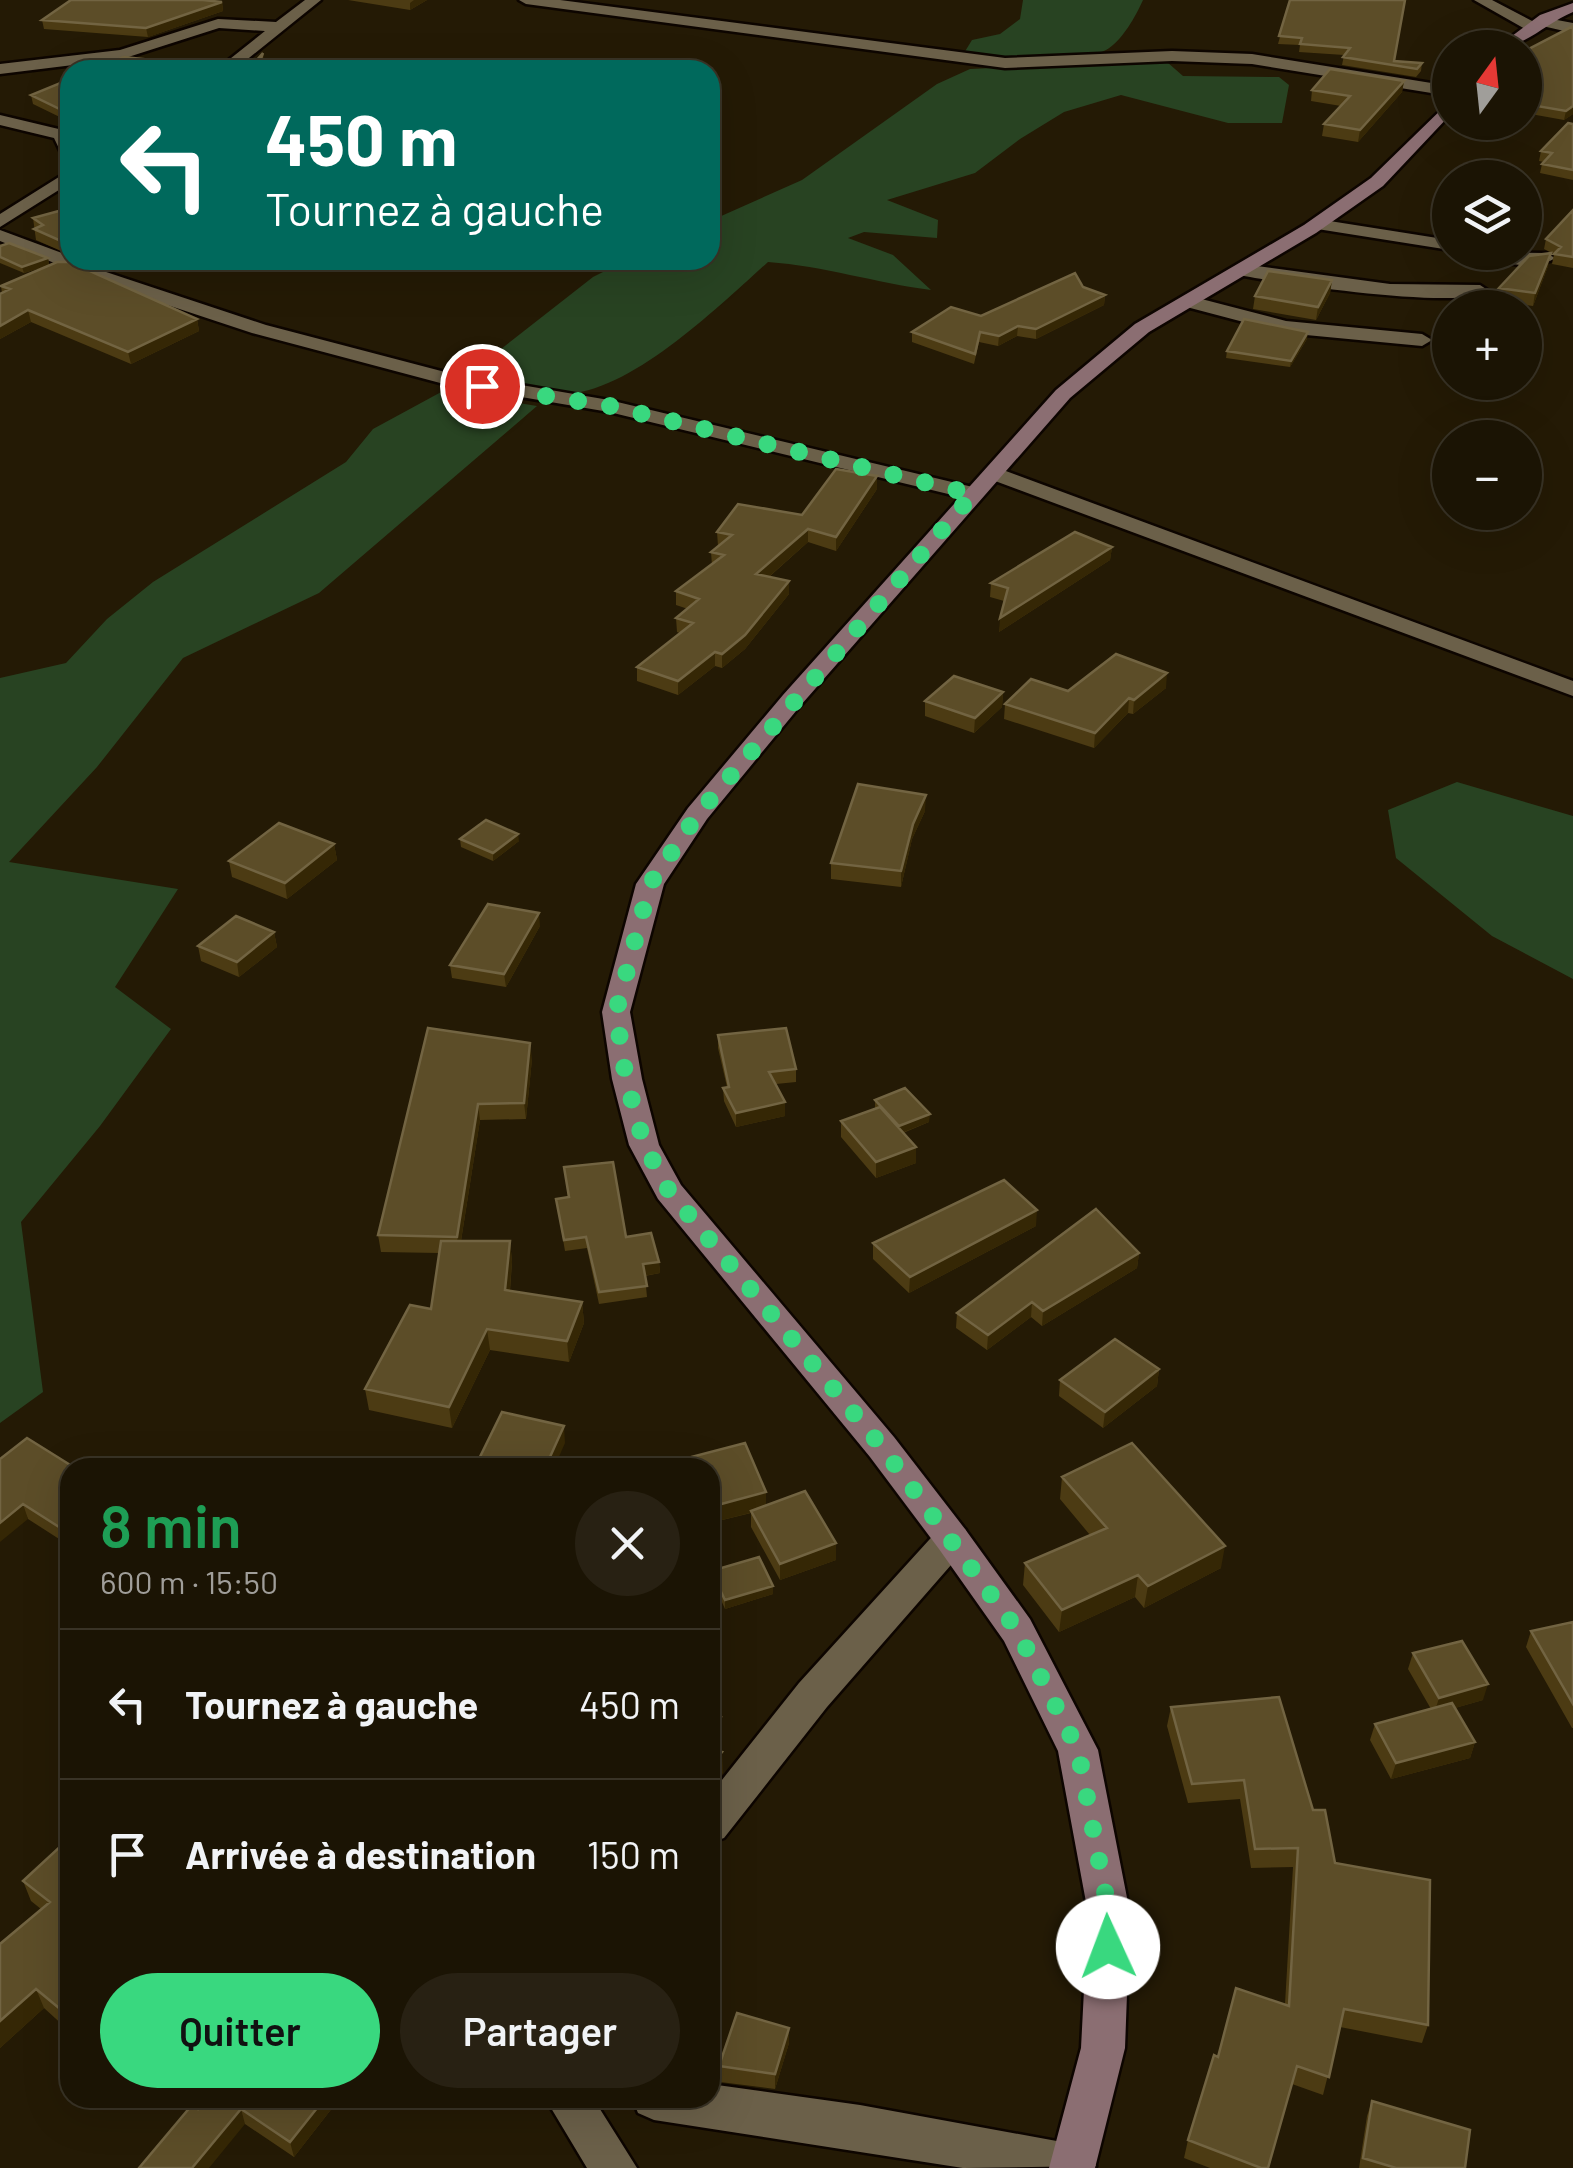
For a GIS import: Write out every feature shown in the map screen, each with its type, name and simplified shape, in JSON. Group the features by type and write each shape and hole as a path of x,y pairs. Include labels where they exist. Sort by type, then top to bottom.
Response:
{"street":[{"path":"236,60 314,0"},
{"path":"526,0 1005,63 1172,56 1252,59 1432,89"},
{"path":"1480,0 1536,24 1573,28"},
{"path":"1528,30 1573,7"},
{"path":"73,60 122,54 218,23 276,28"},
{"path":"0,69 60,62"},
{"path":"0,120 60,135"},
{"path":"720,2107 860,2127 1072,2167 1103,2048 1109,1913 1078,1750 1017,1630 870,1432 669,1191 644,1144 626,1079 616,1012 650,884 688,828 792,700 1064,394 1102,358 1186,301 1316,224 1377,182 1432,125"},
{"path":"0,222 60,181"},
{"path":"1316,224 1432,242"},
{"path":"0,235 60,258"},
{"path":"1542,258 1546,258"},
{"path":"90,270 185,307 444,378 610,406 973,494"},
{"path":"1242,270 1338,286 1432,293"},
{"path":"1186,301 1285,327 1422,340"},
{"path":"995,472 1573,690"},
{"path":"720,1812 814,1695 952,1539"},
{"path":"574,2108 614,2168"}],"green space":[{"path":"1023,0 1143,0 1118,41 1092,55 1036,59 964,53 972,40 1000,34 1020,19"},
{"path":"1167,62 1183,76 1279,77 1289,85 1282,123 1228,123 1121,95 1064,112 975,173 887,200 938,220 937,238 864,232 848,238 893,255 931,290 768,262 673,344 645,364 589,390 551,394 464,378 607,270 720,270 720,217 802,180 937,84 970,69"},
{"path":"443,391 537,406 319,593 183,658 97,767 9,862 178,889 115,987 171,1029 100,1126 21,1222 43,1392 0,1423 0,678 66,663 107,619 153,582 346,462 373,429"},
{"path":"1457,782 1573,816 1573,979 1492,936 1396,858 1388,810"}],"building":[{"path":"71,0 222,2 146,28 42,20"},
{"path":"1290,0 1405,0 1394,61 1422,63 1417,69 1343,57 1350,48 1300,44 1302,38 1279,36"},
{"path":"1573,26 1573,106 1566,111 1542,107 1542,42"},
{"path":"1330,69 1404,81 1360,130 1324,124 1350,96 1312,90"},
{"path":"60,83 60,109 31,95"},
{"path":"1568,123 1573,124 1573,170 1542,164 1552,153 1541,151"},
{"path":"1573,210 1573,257 1554,254 1561,247 1546,239"},
{"path":"60,211 60,241 34,229 43,225 33,218"},
{"path":"9,243 48,258 22,267 0,257 0,246"},
{"path":"1551,253 1536,290 1499,288 1516,270 1542,270 1542,254"},
{"path":"60,262 60,270 88,270 197,319 128,352 28,310 0,326 0,294 10,289 1,286"},
{"path":"1268,271 1332,280 1318,307 1255,296"},
{"path":"1075,273 1083,287 1105,295 1036,329 1018,326 999,336 980,332 975,354 912,332 951,307 981,316"},
{"path":"1244,319 1308,332 1291,361 1227,351"},
{"path":"836,469 877,476 836,537 808,529 756,574 789,581 745,635 678,681 637,667 693,623 676,618 699,599 676,591 724,555 711,552 732,535 717,532 738,504 802,515"},
{"path":"1075,532 1112,547 1000,618 1008,588 991,583"},
{"path":"1116,654 1167,673 1134,700 1129,698 1095,733 1005,704 1031,679 1068,691"},
{"path":"954,676 1003,692 975,718 925,701"},
{"path":"858,784 926,795 913,824 901,871 831,863"},
{"path":"486,820 518,834 493,853 460,839"},
{"path":"279,823 334,844 285,883 229,861"},
{"path":"488,904 539,913 504,974 450,965"},
{"path":"236,916 274,932 237,962 198,946"},
{"path":"428,1028 530,1043 524,1103 478,1104 457,1237 378,1235"},
{"path":"786,1028 796,1069 769,1072 785,1102 736,1113 723,1088 729,1087 718,1035"},
{"path":"905,1088 930,1114 899,1126 875,1100"},
{"path":"880,1107 916,1147 876,1162 841,1121"},
{"path":"613,1162 626,1237 651,1233 659,1262 643,1264 647,1286 599,1292 586,1237 564,1240 556,1199 569,1197 564,1167"},
{"path":"1004,1180 1037,1210 910,1277 873,1243"},
{"path":"1096,1209 1139,1253 1043,1311 1032,1302 988,1335 957,1313"},
{"path":"441,1241 510,1241 505,1290 582,1302 567,1341 487,1329 449,1407 365,1389 410,1305 431,1309"},
{"path":"1115,1339 1159,1369 1105,1412 1060,1380"},
{"path":"502,1412 564,1426 550,1458 479,1458"},
{"path":"27,1438 60,1459 60,1528 23,1504 0,1523 0,1459"},
{"path":"745,1443 766,1492 720,1504 720,1458 687,1458"},
{"path":"1132,1443 1225,1546 1148,1586 1138,1575 1062,1610 1025,1563 1107,1528 1062,1477"},
{"path":"805,1491 836,1543 780,1564 751,1511"},
{"path":"759,1557 773,1586 725,1600 720,1590 720,1568"},
{"path":"1573,1622 1573,1704 1531,1631"},
{"path":"1462,1641 1488,1684 1439,1698 1413,1653"},
{"path":"1279,1697 1313,1810 1325,1810 1335,1863 1430,1880 1428,2025 1344,2009 1329,2077 1297,2066 1268,2168 1261,2168 1188,2140 1214,2055 1218,2057 1236,1988 1289,2006 1298,1848 1255,1849 1244,1780 1192,1784 1171,1707"},
{"path":"1452,1703 1475,1742 1396,1763 1375,1724"},
{"path":"60,1847 60,2007 36,1989 0,2021 0,1944 50,1902 23,1881"},
{"path":"737,2013 789,2028 775,2074 720,2066"},
{"path":"1372,2101 1470,2130 1465,2168 1396,2168 1363,2158"},
{"path":"189,2108 317,2108 290,2142 241,2109 192,2168 139,2168"}],"route":[{"path":"482,386 610,406 973,494 792,700 682,837 650,884 616,1012 626,1079 644,1144 669,1191 882,1447 1017,1630 1078,1750 1109,1913 1108,1947"}]}
